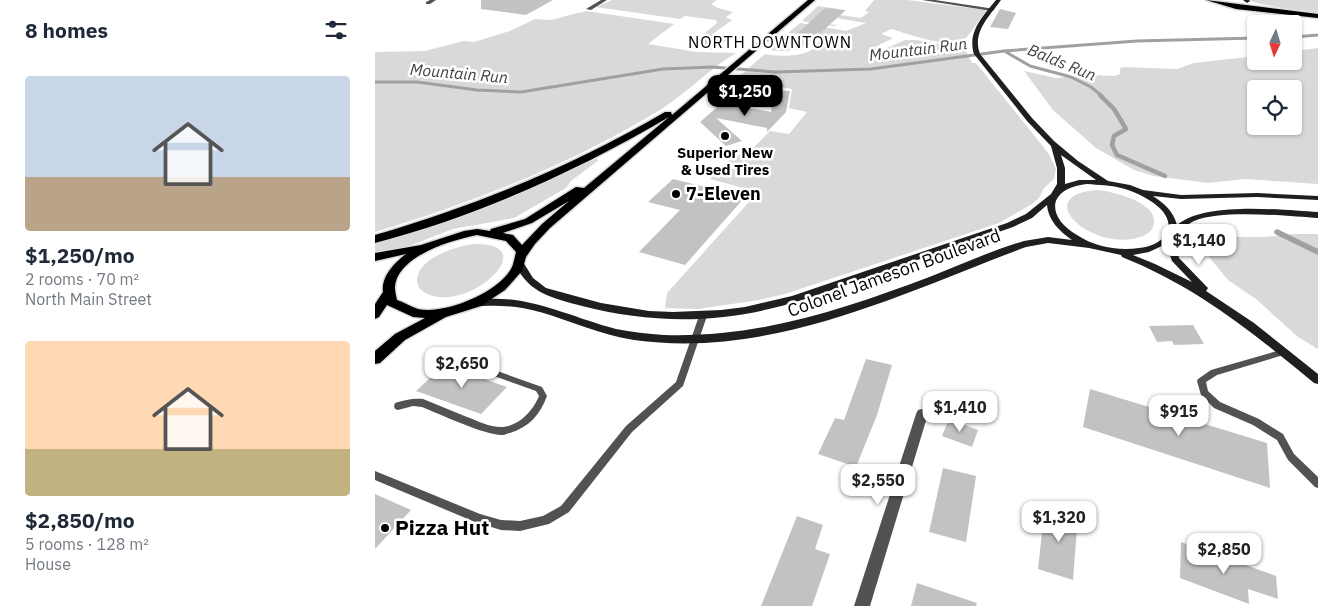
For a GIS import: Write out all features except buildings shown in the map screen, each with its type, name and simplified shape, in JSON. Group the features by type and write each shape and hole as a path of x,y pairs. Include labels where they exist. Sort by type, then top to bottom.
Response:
{"main road":[{"path":"375,359 401,337 448,312 474,304 502,287 511,279 531,241 546,226 812,0"},
{"path":"999,0 974,34 975,50 1053,146 1078,166 1105,182"},
{"path":"1209,0 1246,2 1318,16"},
{"path":"375,239 451,215 545,178 614,144 698,95"},
{"path":"1053,146 1063,173 1063,181 1050,206 1052,216 1060,226 1073,236 1089,244 1116,251 1155,265 1217,300"},
{"path":"448,312 420,314 408,311 391,302 388,287 396,270 404,261 425,247 451,236 506,230 539,215 615,167"},
{"path":"1056,193 1071,184 1105,182 1137,190 1181,197 1257,195 1318,198"},
{"path":"1137,190 1162,206 1170,216 1173,226 1170,237 1175,259 1217,300 1318,380"},
{"name":"Colonel Jameson Boulevard","path":"521,259 524,276 539,289 596,306 648,315 703,316 769,306 817,292 1011,225 1029,216 1056,193"},
{"path":"1116,251 1142,251 1162,244 1185,222 1201,216 1250,213 1318,215"},
{"path":"489,232 515,241 521,259"},
{"name":"Colonel Jameson Boulevard","path":"474,304 493,301 526,304 609,331 636,336 694,340 732,338 791,328 867,303 1023,244 1048,240 1089,244"},
{"path":"375,257 425,247"},
{"path":"375,289 388,294"},
{"path":"375,314 388,294"}],"street":[{"path":"428,2 434,0"},
{"path":"589,9 605,0"},
{"path":"924,0 992,9"},
{"path":"862,606 922,414"}],"lane":[{"path":"375,475 479,519 501,525 520,526 545,521 565,509 629,429 680,384 688,367 694,340 703,316"},
{"path":"1284,352 1214,372 1201,381 1204,393 1217,405 1256,422 1280,437 1291,457 1318,484"},
{"path":"399,406 413,402 423,403 497,432 508,431 519,426 533,415 540,404 543,396 539,389 451,358 441,359"}],"shaded area":[{"path":"612,0 717,0 711,4 733,12 726,17 732,20 696,46 715,49 704,50 690,45 717,23 716,20 685,16 680,19 596,7"},
{"path":"874,0 907,0 987,10 966,38 958,41 939,42 891,29 881,34 893,38 871,49 878,52 905,40 916,40 960,46 965,49 972,63 976,63 1049,154 1056,169 1054,179 1044,188 1039,198 1032,204 999,223 785,294 698,309 665,308 667,293 758,192 710,179 727,161 753,148 770,131 789,134 807,112 789,108 792,89 736,79 765,54 779,56 796,55 811,50 816,46 819,40 816,37 788,33 800,23 846,31 866,23 836,18 829,24 837,25 834,26 802,21 818,6 838,9 834,14 861,18 869,12 865,11"},
{"path":"1248,0 1318,0 1318,14 1260,4"},
{"path":"586,11 674,24 648,44 697,52 736,53 660,110 592,148 486,194 375,232 375,52 425,51 464,41 474,42 510,31 535,19 551,20"},
{"path":"785,36 804,38 809,42 796,49 785,51 769,50"},
{"path":"1318,48 1318,184 1245,179 1208,183 1154,176 1134,170 1096,148 1053,110 1024,71 1056,78 1092,75 1115,76 1120,74 1120,68 1124,67 1177,69 1194,63 1247,57 1247,70 1303,70 1303,50"},
{"path":"596,159 599,160 571,181 566,188 514,218 453,229 406,247 375,254 375,244 499,202"},
{"path":"1097,190 1125,196 1145,206 1151,212 1154,220 1152,229 1146,235 1138,238 1114,239 1098,235 1083,228 1073,219 1068,210 1069,201 1078,194"},
{"path":"1318,234 1318,349 1298,337 1256,299 1228,280 1209,257 1215,242 1229,237 1265,237"},
{"path":"476,244 496,247 503,256 500,267 489,280 473,290 454,296 435,296 419,288 417,278 420,270 427,262 446,251"}],"waterway":[{"name":"Mountain Run","path":"1303,36 1318,35"},
{"name":"Mountain Run","path":"375,82 417,82 477,90 521,92 663,69 712,67 776,72 871,69 1004,51 1137,41 1247,38"},
{"name":"Balds Run","path":"1006,52 1030,66 1071,77 1091,87 1102,96"},
{"name":"Balds Run","path":"1100,95 1114,109 1126,129 1114,136 1112,145 1117,155 1165,176"},
{"name":"Balds Run","path":"1277,232 1318,252"}],"place":[{"name":"Superior New & Used Tires","path":"725,136"},
{"name":"7-Eleven","path":"676,194"},
{"name":"Pizza Hut","path":"385,528"}],"district":[{"name":"NORTH DOWNTOWN","path":"770,42"}]}
